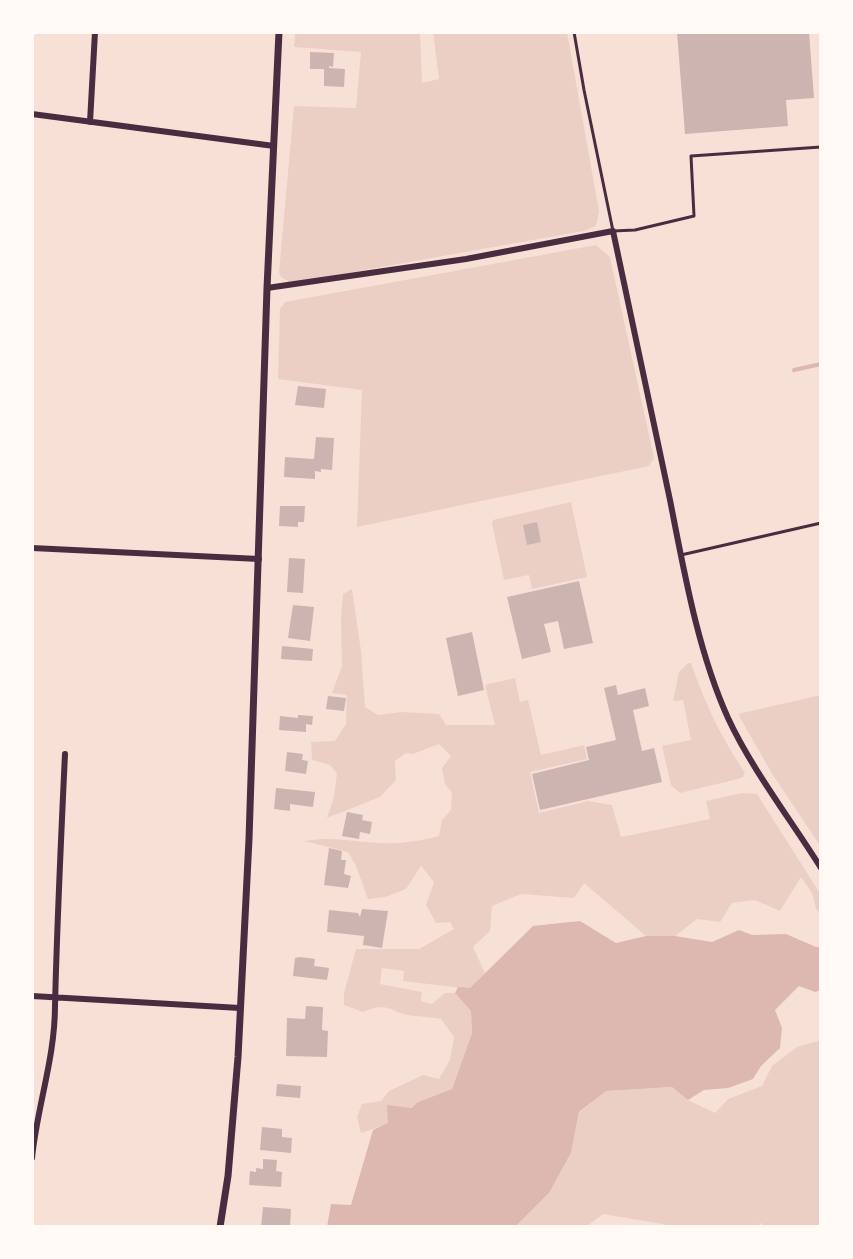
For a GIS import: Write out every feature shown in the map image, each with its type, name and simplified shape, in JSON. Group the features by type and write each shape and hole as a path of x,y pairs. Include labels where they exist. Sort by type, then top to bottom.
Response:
{"street":[{"path":"90,122 95,32"},
{"path":"220,1227 234,1124 249,839 267,288 279,32"},
{"path":"32,114 274,146"},
{"path":"267,288 466,259 613,231 681,555 714,686 746,752 821,868"},
{"path":"32,548 259,559"},
{"path":"32,1158 56,1004 65,754"},
{"path":"32,996 240,1008"}],"lane":[{"path":"574,32 613,231 635,230 694,216 691,156 821,147"},
{"path":"681,555 821,523"}],"shaded area":[{"path":"295,32 420,32 422,83 439,79 433,32 567,32 599,211 596,226 584,231 291,283 281,277 294,106 356,108 361,52 294,47"},
{"path":"596,245 610,257 654,458 649,466 357,527 362,390 278,379 280,309 285,302"},
{"path":"571,502 587,577 532,589 529,575 504,580 493,520"},
{"path":"352,589 365,707 378,715 401,712 439,714 446,725 495,725 485,685 515,678 520,702 528,700 541,755 584,745 587,759 530,772 539,813 588,801 612,805 621,837 710,819 706,801 742,793 757,794 821,895 821,914 801,877 780,911 755,900 732,903 720,922 697,919 675,936 646,936 584,883 574,898 521,894 492,906 490,931 473,947 485,973 470,989 403,981 404,971 382,968 380,984 422,992 421,1001 432,1004 445,993 455,993 471,1011 472,1033 452,1089 418,1102 388,1124 361,1133 357,1117 362,1104 381,1101 389,1091 423,1075 439,1079 450,1060 454,1037 441,1019 407,1015 380,1007 363,1012 344,1005 344,993 356,949 419,949 454,929 450,922 436,923 426,905 434,882 421,866 406,889 368,899 348,852 304,841 334,839 395,843 439,836 442,820 451,810 452,793 445,784 442,768 451,756 439,744 413,754 406,753 395,761 396,780 380,797 327,818 337,773 330,765 312,760 311,742 335,741 346,724 347,695 332,693 342,666 343,594"},
{"path":"691,663 721,734 745,773 738,779 680,793 671,785 662,746 691,740 683,700 673,701 679,672"},
{"path":"821,695 821,847 771,772 738,714"},
{"path":"580,921 616,943 646,936 675,936 712,942 739,930 752,935 786,934 821,947 821,990 815,992 799,986 775,1010 782,1028 780,1048 761,1066 753,1079 728,1088 704,1090 688,1100 672,1087 606,1091 579,1112 571,1153 549,1193 515,1227 327,1227 331,1204 351,1205 373,1130 388,1123 387,1105 411,1108 418,1102 452,1089 472,1033 471,1011 455,993 458,987 470,988 533,926"},
{"path":"821,1042 821,1221 817,1227 760,1227 760,1223 758,1227 667,1227 603,1214 586,1227 515,1227 549,1193 571,1153 579,1113 605,1091 672,1087 688,1100 715,1113 728,1099 762,1086 772,1066 797,1047"}],"building":[{"path":"677,32 809,32 814,98 786,100 788,126 685,134"},
{"path":"310,52 334,53 333,67 329,68 345,69 344,87 324,86 324,69 310,69"},
{"path":"298,386 326,389 324,408 295,405"},
{"path":"316,437 334,438 332,470 315,471 315,479 284,477 285,457 314,459"},
{"path":"280,506 305,506 304,522 298,522 298,527 279,526"},
{"path":"537,522 541,542 527,545 523,525"},
{"path":"289,558 305,559 303,593 287,592"},
{"path":"579,581 593,643 564,649 558,621 544,624 551,652 522,659 507,597"},
{"path":"293,605 314,607 310,641 288,638"},
{"path":"472,632 484,690 458,696 446,638"},
{"path":"282,646 313,649 312,661 281,659"},
{"path":"616,685 618,695 645,688 649,706 633,710 642,751 654,748 662,782 540,810 532,774 589,760 586,747 616,740 604,688"},
{"path":"328,696 346,698 344,711 326,709"},
{"path":"298,715 313,716 312,725 306,724 306,732 279,730 280,716 298,718"},
{"path":"287,752 303,754 302,760 308,761 306,774 285,771"},
{"path":"276,788 315,792 313,807 290,804 290,811 274,809"},
{"path":"347,812 363,815 362,820 372,822 370,834 360,832 359,839 342,836"},
{"path":"329,848 342,851 341,860 346,860 344,874 351,876 348,888 324,885"},
{"path":"362,909 388,911 382,948 363,945 364,936 327,932 329,910 358,913 360,917"},
{"path":"295,958 315,959 314,966 329,968 327,980 293,976"},
{"path":"306,1006 323,1007 322,1030 328,1031 327,1057 286,1056 287,1018 305,1019"},
{"path":"277,1084 301,1086 300,1098 276,1096"},
{"path":"262,1127 282,1129 282,1137 292,1138 291,1153 260,1150"},
{"path":"263,1159 277,1160 276,1171 282,1172 281,1187 249,1185 250,1171 263,1169"},
{"path":"263,1207 291,1209 290,1227 261,1227"}],"waterway":[{"path":"794,370 821,364"}]}
